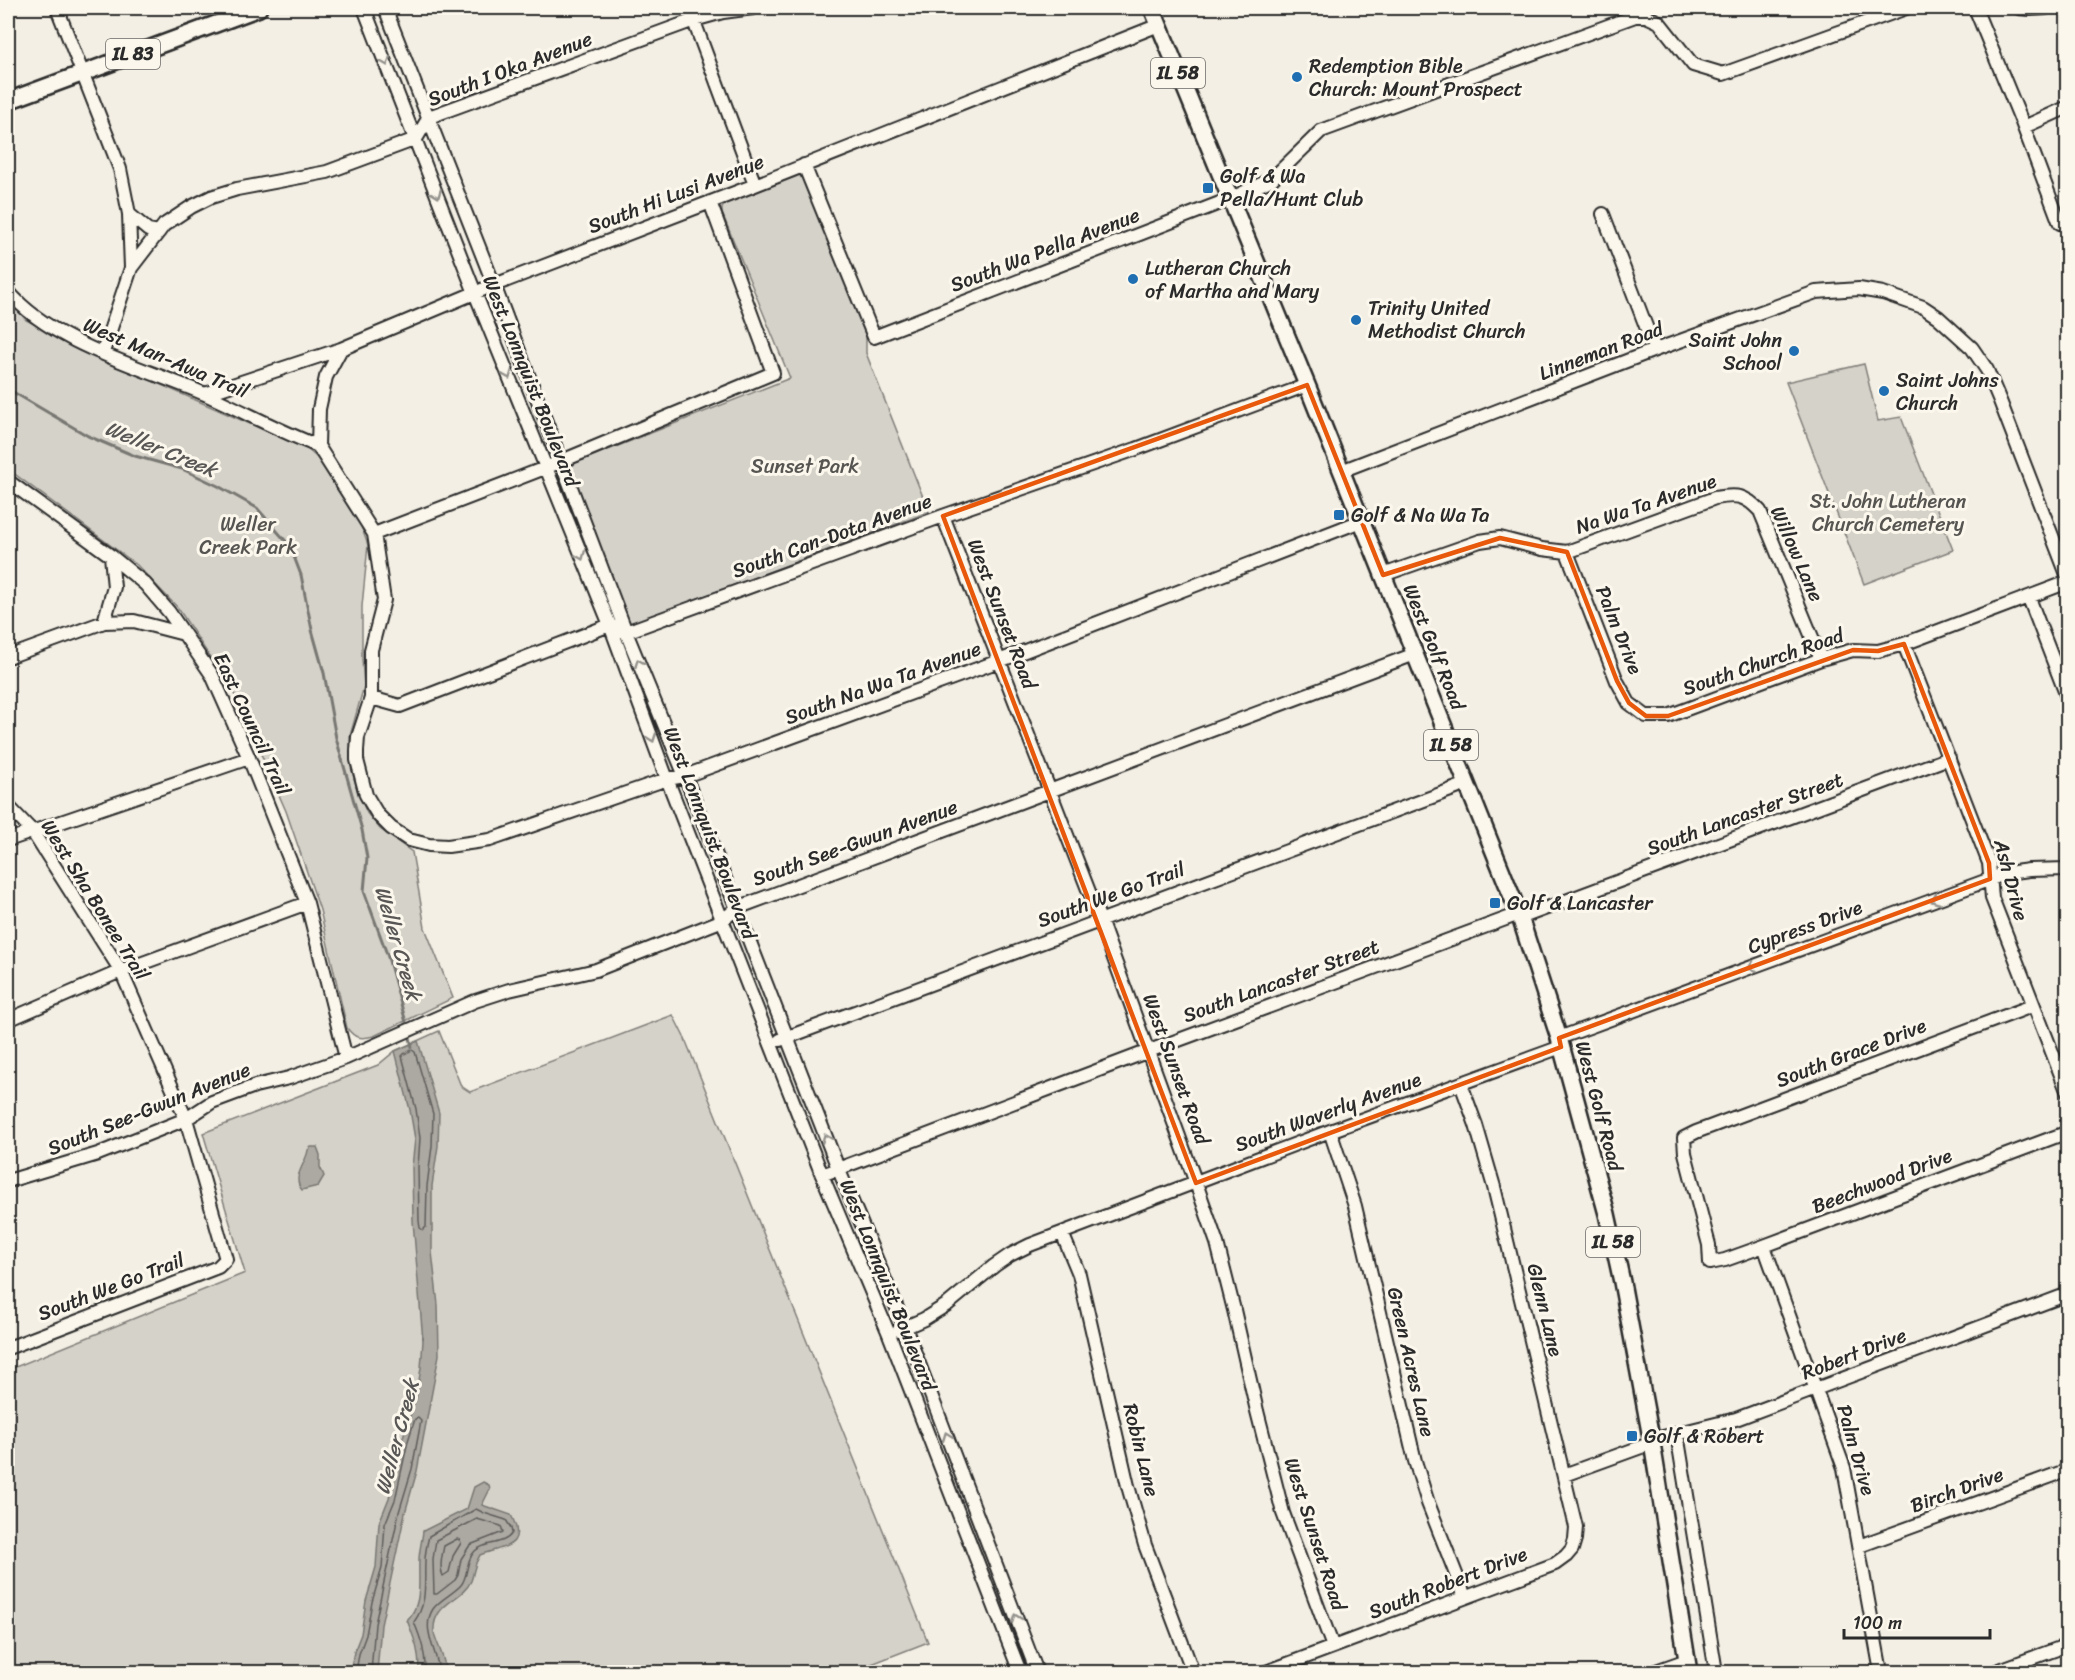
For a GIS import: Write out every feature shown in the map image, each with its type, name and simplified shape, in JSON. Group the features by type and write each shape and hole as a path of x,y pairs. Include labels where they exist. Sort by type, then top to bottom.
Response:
{"main road":[{"name":"IL 83","path":"8,101 259,8"},
{"name":"West Golf Road","path":"1152,8 1307,385 1520,916 1560,1043 1622,1282 1688,1666"}],"street":[{"path":"57,8 120,169 129,214 131,268"},
{"name":"West Lonnquist Boulevard","path":"364,8 475,293 610,625 667,778 822,1175 889,1334 1020,1672"},
{"name":"West Lonnquist Boulevard","path":"385,8 494,285 626,632 685,776 838,1168 905,1327 1037,1672"},
{"path":"689,8 755,185"},
{"name":"South I Oka Avenue","path":"416,139 429,117 694,20 723,12 753,8"},
{"name":"South Wa Pella Avenue","path":"804,165 874,336 1230,199 1272,179 1321,131 1635,16 1646,16 1659,22 1693,65 1723,74 1906,8"},
{"path":"1975,8 2064,222"},
{"path":"2019,8 2046,8"},
{"name":"South Hi Lusi Avenue","path":"205,394 342,349 494,285 755,185 1159,25"},
{"path":"2024,127 2067,107"},
{"path":"103,352 131,268 164,225 211,197 237,189 327,172 416,139"},
{"path":"374,534 545,468 773,373 710,202"},
{"path":"129,214 148,230 159,232"},
{"path":"1603,214 1655,350"},
{"name":"Linneman Road","path":"1341,471 1655,350 1816,292 1859,289 1883,293 1923,307 1938,317 1972,348 1987,370 2034,485 2067,577"},
{"name":"West Man-Awa Trail","path":"8,291 19,305 35,318 62,334 205,394 318,446"},
{"path":"342,349 326,377 319,409 318,446 374,534 384,600 371,650 371,698 400,705 610,625 626,632"},
{"name":"South Can-Dota Avenue","path":"626,632 943,516 1136,449 1307,385"},
{"name":"East Council Trail","path":"9,485 111,556 145,584 184,633 212,675 249,758 307,903 346,1058"},
{"name":"Na Wa Ta Avenue","path":"1383,575 1480,541 1500,538 1542,549 1567,552 1715,498 1732,495 1749,499"},
{"name":"Willow Lane","path":"1749,499 1760,511 1821,659"},
{"name":"West Sunset Road","path":"943,516 1100,920 1196,1183 1217,1244 1283,1513 1333,1647"},
{"name":"South Na Wa Ta Avenue","path":"371,698 358,737 357,760 366,795 378,815 391,828 409,840 429,845 448,846 490,840 667,778 685,776 999,661 1361,521"},
{"name":"Palm Drive","path":"1567,552 1617,681 1629,703 1646,716"},
{"path":"104,622 114,587 111,556"},
{"path":"2067,582 2029,598 2067,699"},
{"name":"South Church Road","path":"1646,716 1668,716 1821,659 1853,650 1878,651 1904,644 2029,598"},
{"path":"8,657 104,622 134,621 184,633"},
{"name":"Ash Drive","path":"1904,644 1989,863 1992,898 2067,1093"},
{"name":"South See-Gwun Avenue","path":"8,1181 98,1154 186,1119 212,1102 346,1058 391,1040 475,1000 596,969 723,920 737,908 1415,654"},
{"path":"8,840 249,758"},
{"name":"South Lancaster Street","path":"822,1175 1149,1051 1949,758"},
{"name":"South We Go Trail","path":"771,1044 1467,784"},
{"name":"West Sha Bonee Trail","path":"8,806 32,831 121,971 186,1119 225,1259"},
{"name":"Cypress Drive","path":"1560,1043 2007,873 2067,869"},
{"path":"8,1020 121,971 307,903"},
{"name":"South Grace Drive","path":"1710,1263 1708,1245 1683,1138 2032,1006"},
{"name":"South Waverly Avenue","path":"889,1334 948,1304 1010,1255 1330,1131 1461,1084 1560,1043"},
{"name":"Glenn Lane","path":"1461,1084 1494,1187 1564,1474 1576,1527 1572,1549"},
{"name":"Green Acres Lane","path":"1330,1131 1355,1206 1415,1461 1428,1503 1465,1598"},
{"name":"Beechwood Drive","path":"1710,1263 1764,1246 2067,1132"},
{"name":"Robin Lane","path":"1062,1233 1079,1274 1128,1486 1145,1545 1193,1672"},
{"name":"Palm Drive","path":"1764,1246 1844,1468 1881,1672"},
{"name":"South We Go Trail","path":"8,1348 218,1267 225,1259"},
{"name":"Robert Drive","path":"1564,1474 1651,1442 1736,1419 2067,1294"},
{"path":"1677,1434 1716,1672"},
{"name":"Birch Drive","path":"1859,1546 2067,1470"},
{"name":"South Robert Drive","path":"1266,1672 1555,1564 1572,1549"},
{"path":"1994,1672 2067,1645"},
{"path":"1653,1672 1688,1666"}],"highlighted area":[{"path":"1307,385 1383,575 1500,538 1567,552 1617,681 1629,703 1646,716 1668,716 1853,650 1878,651 1904,644 1989,863 1990,879 1559,1038 1561,1047 1196,1183 943,516"}],"green space":[{"name":"Sunset Park","path":"796,174 806,180 866,336 866,353 929,512 629,623 569,470 575,463 790,378 722,213 722,208 727,201"},
{"name":"Weller Creek Park","path":"8,299 26,320 116,365 307,449 322,462 361,526 368,545 362,606 364,686 350,736 351,767 358,793 367,813 380,829 412,852 425,928 453,998 374,1036 359,1037 347,1028 320,910 286,811 236,697 178,608 137,565 8,469"},
{"name":"St. John Lutheran Church Cemetery","path":"1864,364 1878,421 1901,417 1953,550 1864,584 1786,382"},
{"path":"673,1015 685,1039 928,1642 851,1672 8,1672 8,1370 245,1273 203,1133 378,1065 395,1051 439,1031 461,1086 470,1092"}],"water":[{"path":"418,1041 439,1113 438,1146 432,1186 432,1252 438,1305 439,1355 417,1471 405,1513 381,1625 377,1672 350,1672 376,1567 379,1523 389,1498 402,1440 416,1398 421,1368 423,1341 413,1221 412,1167 415,1139 395,1051"},
{"path":"311,1147 317,1147 324,1176 318,1186 302,1190 298,1180 299,1175"},
{"path":"483,1482 489,1485 490,1489 482,1505 511,1515 516,1526 515,1539 505,1547 480,1555 467,1588 442,1608 438,1615 434,1632 444,1661 445,1672 419,1672 416,1645 407,1620 418,1600 419,1557 423,1531 467,1509 474,1487"}],"waterway":[{"name":"Weller Creek","path":"8,389 88,436 135,456 182,469 218,486 257,508 290,546 301,575 312,630 324,673 336,738 362,830 367,858 364,891 388,957 407,1026"},
{"name":"Weller Creek","path":"409,1033 412,1047"}],"place":[{"name":"Redemption Bible Church: Mount Prospect","path":"1297,77"},
{"name":"Golf & Wa Pella/Hunt Club","path":"1208,188"},
{"name":"Lutheran Church of Martha and Mary","path":"1133,279"},
{"name":"Trinity United Methodist Church","path":"1356,320"},
{"name":"Saint John School","path":"1794,351"},
{"name":"Saint Johns Church","path":"1884,391"},
{"name":"Golf & Na Wa Ta","path":"1339,515"},
{"name":"Golf & Lancaster","path":"1495,903"},
{"name":"Golf & Robert","path":"1632,1436"}]}
